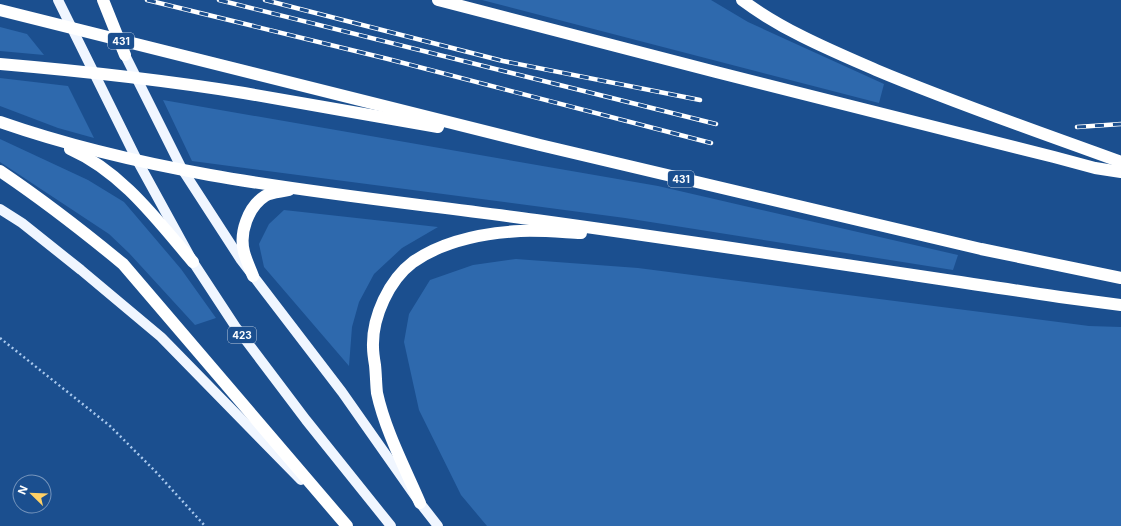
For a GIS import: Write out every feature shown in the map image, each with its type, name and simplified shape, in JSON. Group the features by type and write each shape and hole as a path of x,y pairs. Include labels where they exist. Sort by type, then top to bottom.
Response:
{"highway":[{"path":"103,0 125,55"},
{"path":"438,0 1095,168 1121,172"},
{"path":"744,2 765,17 840,54 926,91 1121,162"},
{"name":"431","path":"0,10 540,145 981,249 1121,278"},
{"path":"0,64 74,70 244,94 540,145"},
{"path":"0,122 37,135 79,153 103,167 123,184 145,207 193,262"},
{"path":"37,135 107,154 296,189 536,220 1060,297 1121,304"},
{"path":"0,171 48,204 123,264 346,526"},
{"path":"252,276 244,251 243,235 247,219 254,206 265,196 296,189"},
{"path":"420,503 390,434 378,393 373,347 374,330 380,311 387,294 398,277 412,262 446,246 469,238 521,231 637,235"}],"main road":[{"name":"423","path":"58,0 137,160 193,262 235,326 306,420 391,526"},
{"path":"98,0 182,169 252,276 342,392 420,503 438,526"},
{"path":"0,209 22,223 69,260 161,337 346,526"}],"path":[{"path":"0,338 110,426 156,472 204,526"}],"shaded area":[{"path":"482,0 711,0 748,22 884,84 879,103"},
{"path":"0,27 27,34 44,55 0,51"},
{"path":"0,78 68,86 94,138 58,128 0,106"},
{"path":"163,100 658,186 958,255 953,270 625,218 192,161"},
{"path":"0,139 88,180 124,202 181,269 216,318 195,325 129,253 109,234 0,162"},
{"path":"284,210 438,227 402,248 374,274 359,302 352,327 349,366 264,267 259,244 269,224"},
{"path":"516,259 638,268 1089,326 1121,327 1121,526 487,526 461,495 419,410 404,342 409,314 430,280 473,265"}],"railway":[{"path":"147,0 388,59 711,143"},
{"path":"219,0 716,124"},
{"path":"265,0 503,61 700,100"},
{"path":"1077,127 1121,124"}]}
